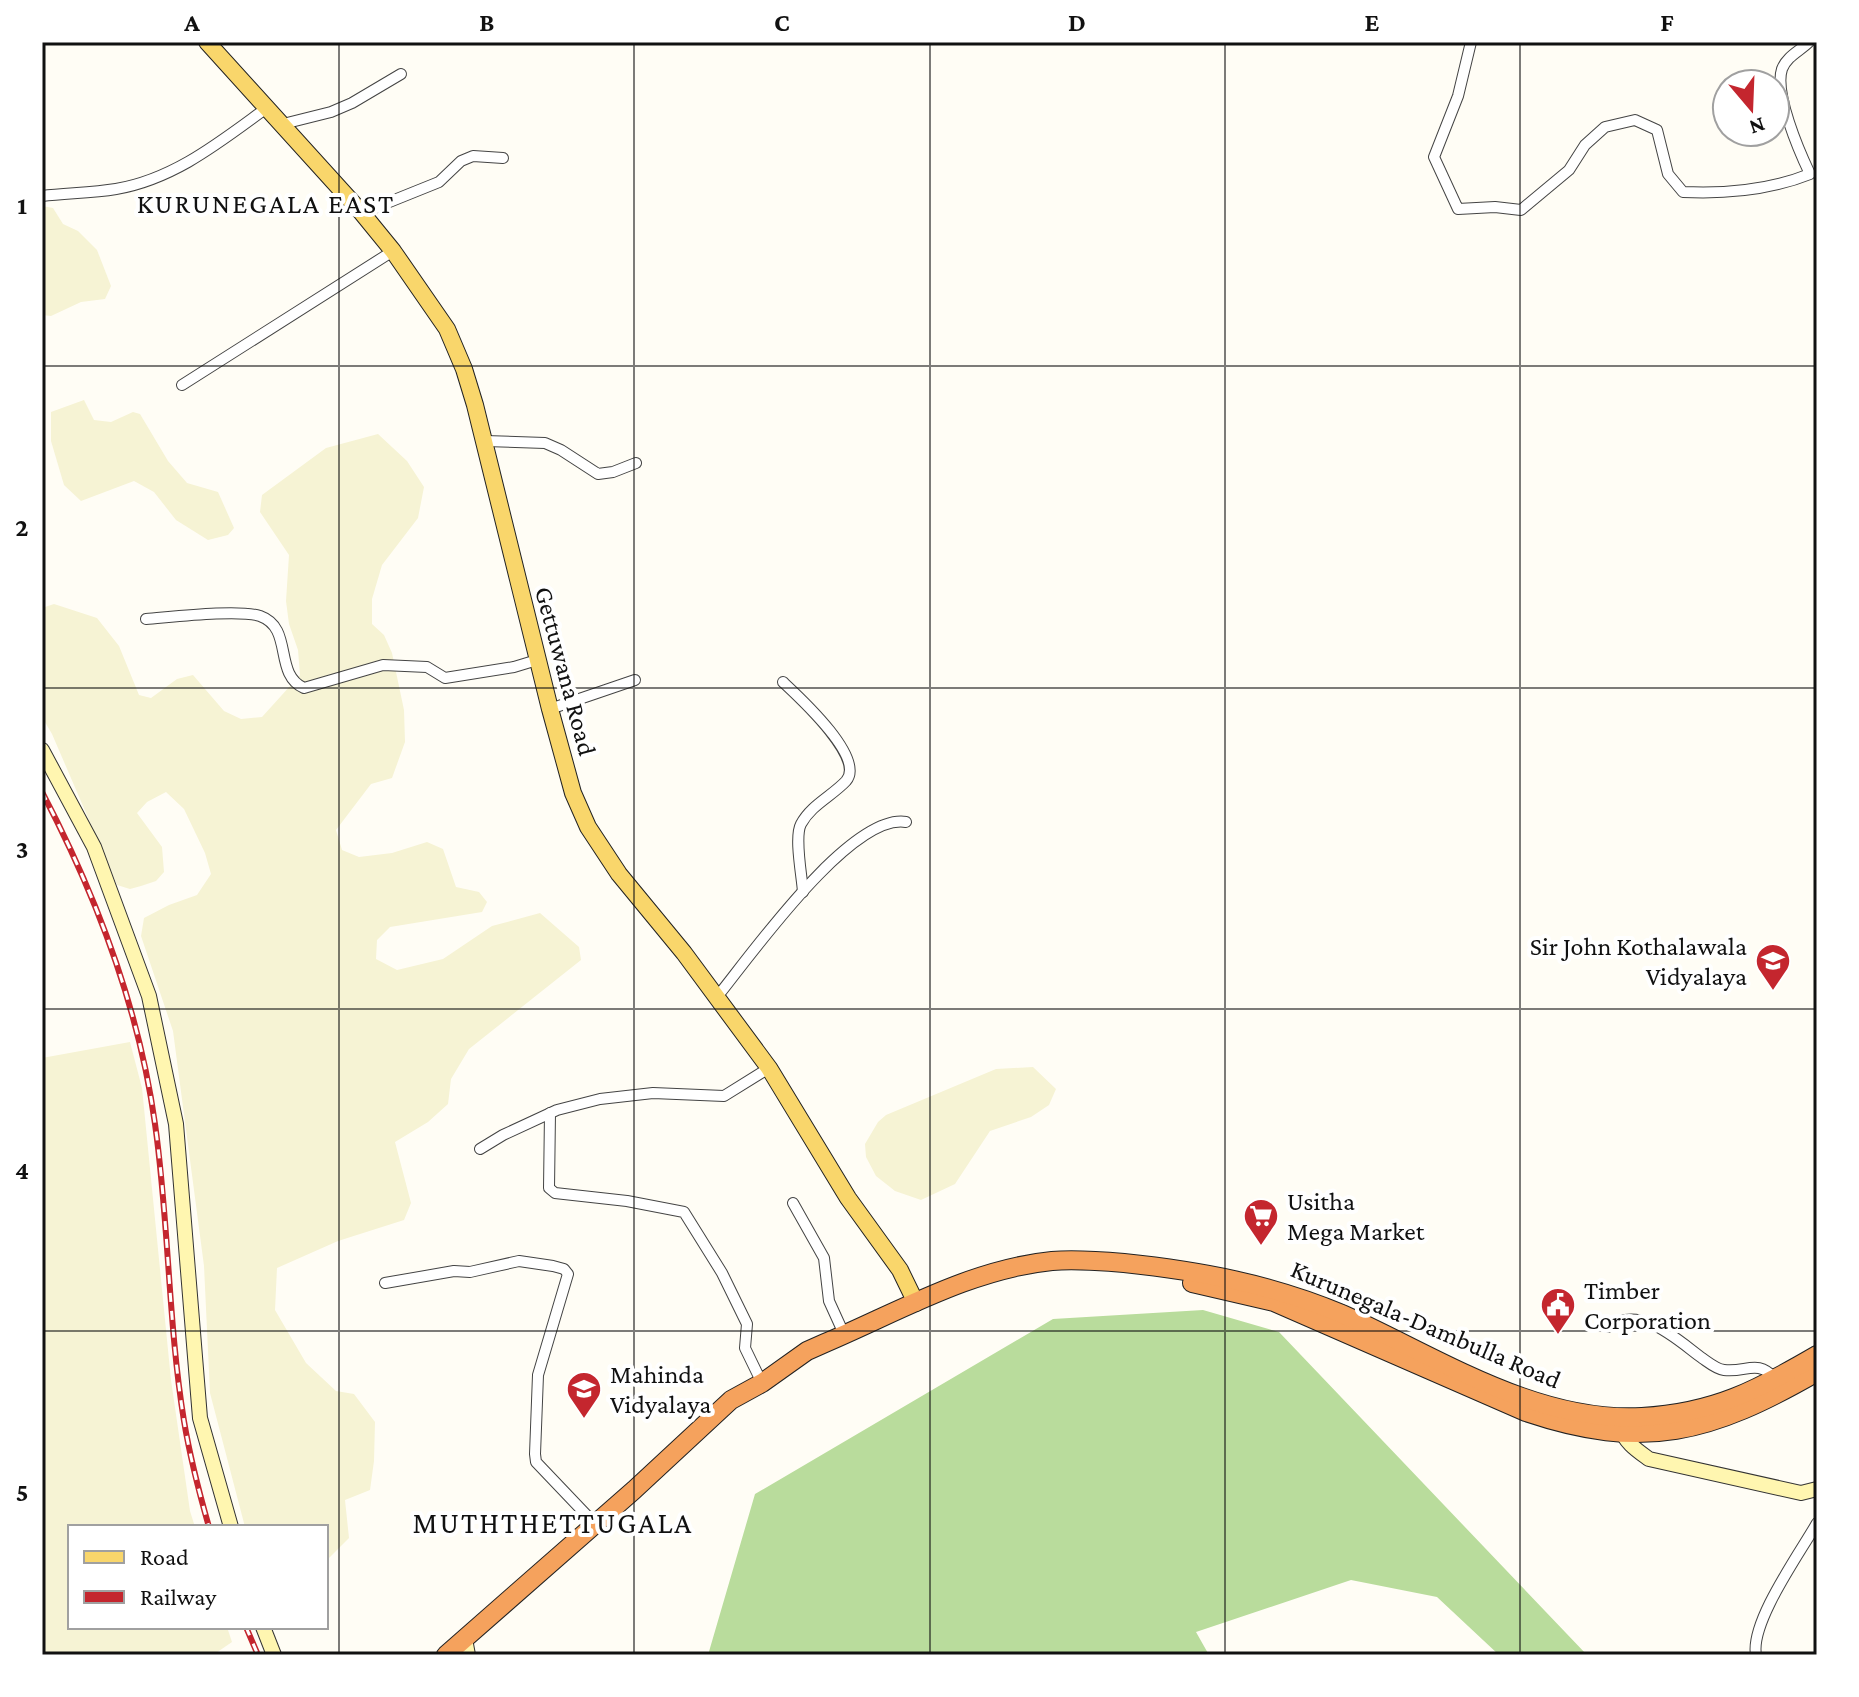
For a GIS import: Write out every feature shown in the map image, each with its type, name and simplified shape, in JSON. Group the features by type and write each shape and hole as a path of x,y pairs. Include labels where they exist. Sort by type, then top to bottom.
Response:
{"highway":[{"name":"Kurunegala-Dambulla Road","path":"787,1367 809,1361 979,1276 1054,1261 1145,1265 1218,1275 1285,1292 1552,1407 1620,1426 1665,1432 1721,1419 1775,1396 1817,1372"},
{"name":"Kurunegala-Dambulla Road","path":"446,1655 467,1647 731,1400 787,1367 807,1351 844,1334 918,1308"},
{"name":"Kurunegala-Dambulla Road","path":"1620,1426 1736,1399 1817,1355"}],"main road":[{"name":"Gettuwana Road","path":"207,42 362,213 393,251 447,329 470,386 550,709 573,793 588,827 619,874 769,1068 848,1198 900,1270 918,1308"}],"street":[{"path":"1471,42 1458,96 1434,157 1458,209 1521,210 1569,170 1585,145 1605,127 1635,120 1657,130 1668,174 1683,192 1709,193 1769,186 1810,174 1782,93 1781,71 1789,58 1809,42"},
{"path":"283,124 310,119 352,103 401,74"},
{"path":"42,196 118,189 151,179 189,162 268,107"},
{"path":"362,213 439,182 461,161 473,156 503,158"},
{"path":"182,385 393,251"},
{"path":"485,441 545,443 598,474 636,463"},
{"path":"146,619 218,614 262,617 274,626 280,637 285,667 291,679 304,688 383,665 427,667 445,678 514,667 537,660"},
{"path":"550,709 635,680"},
{"path":"783,682 833,734 846,755 850,770 848,779 825,798 800,826 798,836 803,892"},
{"path":"42,750 94,847 149,996 178,1136 200,1418 230,1525"},
{"path":"717,997 826,865 851,843 896,820 906,822"},
{"path":"480,1149 550,1113 600,1099 653,1093 724,1096 769,1068"},
{"path":"550,1113 549,1188 555,1193 684,1212 722,1273 747,1324 745,1348 762,1383"},
{"path":"793,1203 824,1258 829,1301 844,1334"},
{"path":"385,1283 454,1271 470,1272 519,1261 533,1261 564,1269 568,1274 538,1375 535,1454 536,1462 595,1524"},
{"path":"1608,1327 1616,1321 1647,1320 1722,1370 1759,1367 1766,1369 1776,1379"},
{"path":"1620,1426 1634,1448 1649,1459 1801,1493 1817,1489"},
{"path":"1756,1655 1761,1620 1817,1523"},
{"path":"264,1629 274,1655"}],"shaded area":[{"path":"42,206 53,208 63,224 78,231 97,250 111,286 105,299 81,302 51,316 42,315"},
{"path":"84,400 94,420 111,422 133,412 140,414 168,461 187,483 218,492 234,528 228,535 208,540 176,520 154,492 134,481 81,501 64,485 51,441 51,412"},
{"path":"378,434 407,461 424,487 418,518 382,565 372,599 372,624 384,635 392,653 404,710 405,742 392,778 371,784 336,830 342,850 359,857 392,853 427,842 443,849 456,887 479,892 487,902 482,912 390,927 377,940 376,959 397,970 443,959 492,926 540,913 579,947 581,960 469,1049 451,1079 448,1104 428,1122 395,1142 411,1203 404,1220 338,1241 277,1268 275,1310 306,1363 336,1391 354,1394 375,1422 370,1490 345,1500 349,1538 328,1559 328,1525 244,1525 210,1393 204,1266 173,1031 141,936 144,918 197,895 211,874 205,853 184,809 166,792 147,802 137,813 162,847 164,872 156,881 141,886 130,889 117,885 42,717 42,608 54,604 97,618 119,646 139,695 151,698 177,679 193,675 224,711 241,719 262,717 300,675 298,650 289,624 286,601 289,555 260,512 262,495 326,448"},
{"path":"130,1042 142,1088 171,1380 194,1525 68,1525 68,1629 228,1629 232,1642 213,1655 42,1655 42,1058"},
{"path":"1033,1067 1056,1089 1049,1105 1031,1117 990,1131 955,1184 921,1200 895,1191 876,1176 866,1157 865,1144 886,1115 996,1069"}],"green space":[{"path":"1203,1310 1279,1332 1587,1655 1499,1655 1437,1597 1351,1580 1196,1632 1209,1655 708,1655 755,1494 1053,1319"}],"railway":[{"path":"42,792 80,871 113,953 148,1081 160,1161 184,1421 208,1525"},
{"path":"247,1629 258,1655"}],"place":[{"name":"Sir John Kothalawala Vidyalaya","path":"1773,992"},
{"name":"Usitha Mega Market","path":"1261,1247"},
{"name":"Timber Corporation","path":"1558,1336"},
{"name":"Mahinda Vidyalaya","path":"584,1420"}],"district":[{"name":"KURUNEGALA EAST","path":"266,203"},
{"name":"MUTHTHETTUGALA","path":"553,1523"}]}
